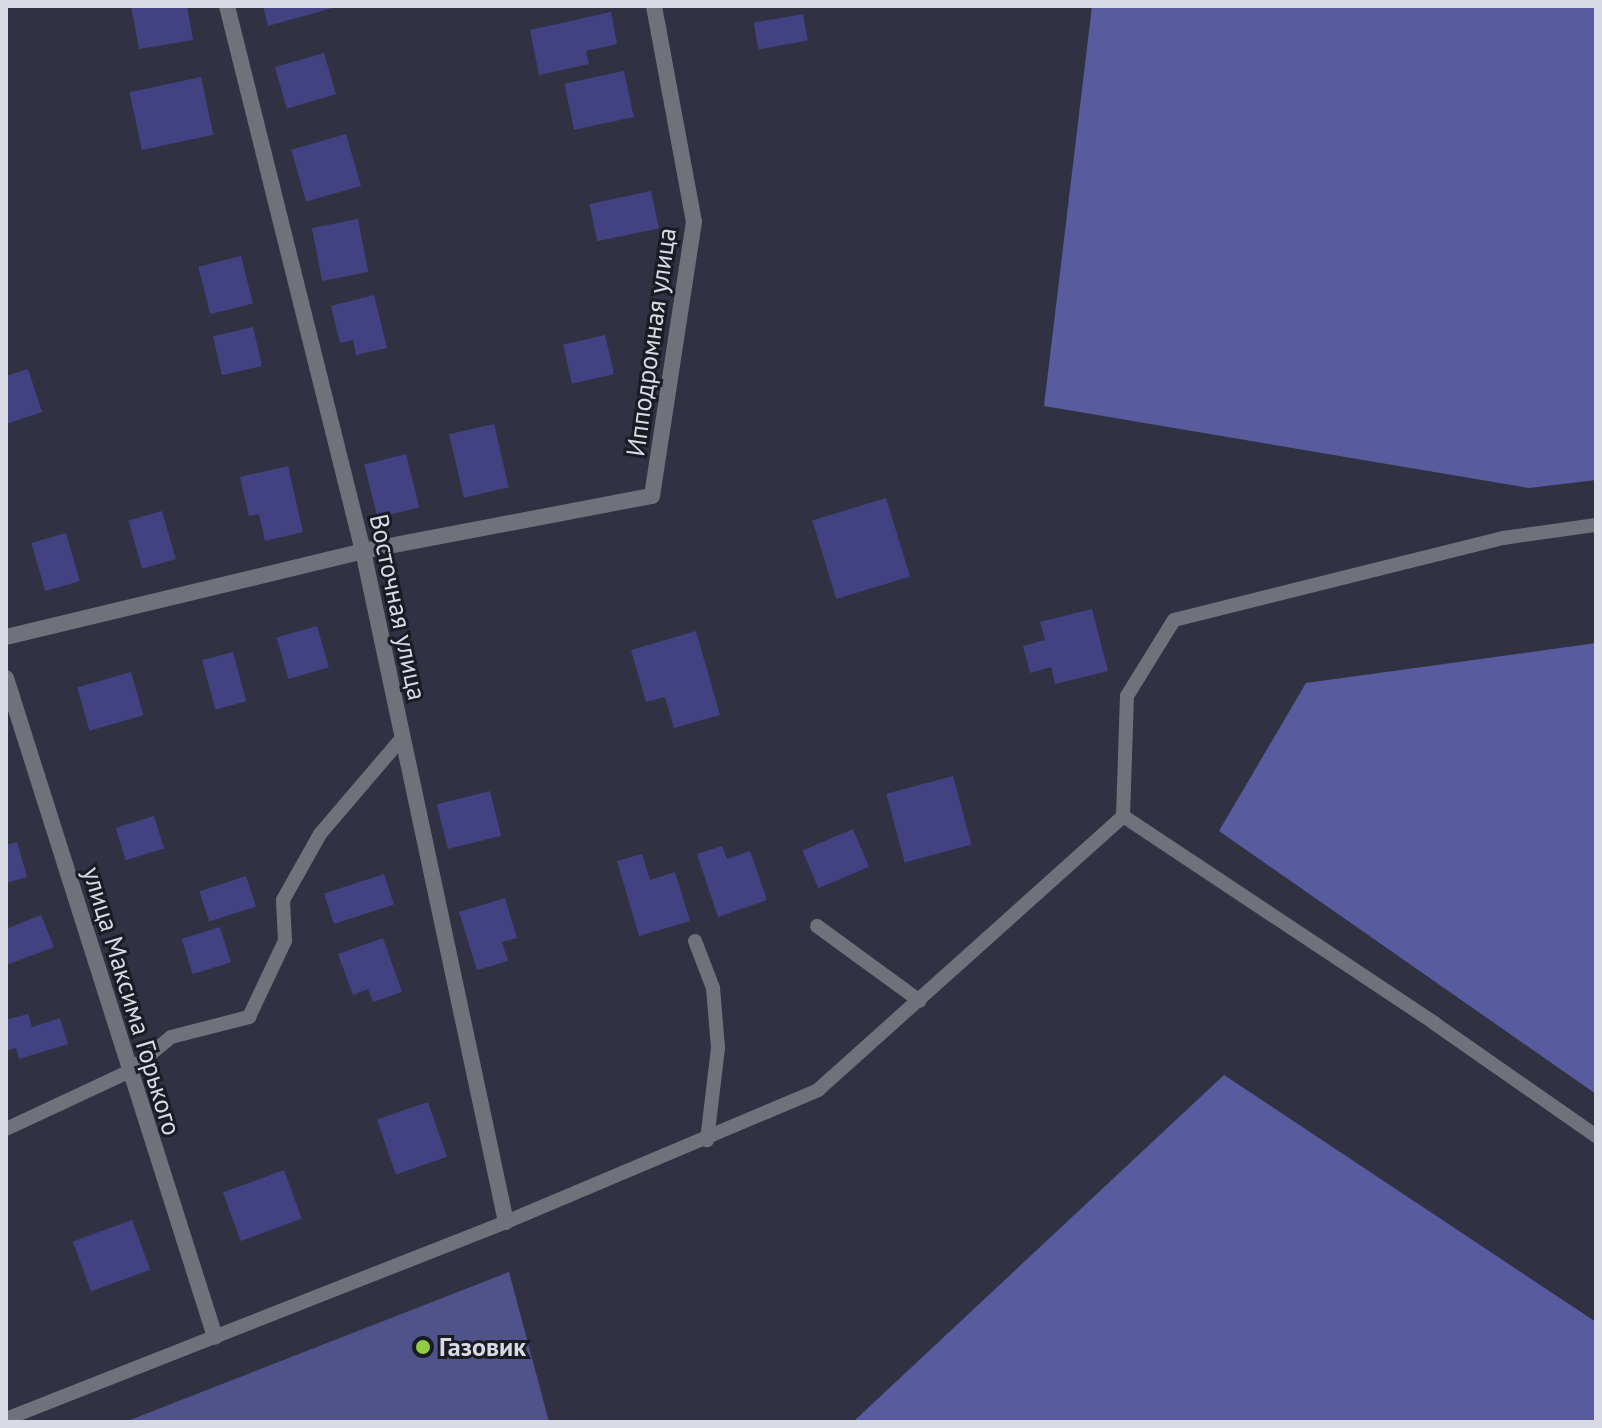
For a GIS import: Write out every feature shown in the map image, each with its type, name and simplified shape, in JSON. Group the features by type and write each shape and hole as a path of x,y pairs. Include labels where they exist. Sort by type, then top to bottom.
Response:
{"street":[{"name":"Восточная улица","path":"227,6 363,551 506,1222"},
{"name":"Ипподромная улица","path":"363,551 652,496 694,222 654,6"},
{"path":"6,637 363,551"},
{"name":"улица Максима Горького","path":"6,678 128,1072 215,1337"}],"lane":[{"path":"6,1419 506,1222 707,1140 818,1090 1123,816 1127,696 1174,620 1503,538 1596,525"},
{"path":"6,1129 128,1072 171,1037 249,1017 285,941 283,900 320,834 401,739"},
{"path":"1123,816 1596,1136"},
{"path":"817,926 920,1001"},
{"path":"695,941 713,988 718,1048 707,1140"}],"shaded area":[{"path":"1092,6 1596,6 1596,480 1529,488 1044,406"},
{"path":"1596,643 1596,1094 1219,831 1306,683"},
{"path":"1224,1075 1596,1322 1596,1422 853,1422"},
{"name":"Газовик","path":"509,1272 549,1422 125,1422"}],"building":[{"path":"131,6 187,6 193,40 139,49"},
{"path":"263,6 335,6 336,7 268,26"},
{"path":"611,12 617,44 586,51 589,64 539,75 530,30"},
{"path":"803,14 808,41 758,49 754,23"},
{"path":"324,53 336,94 287,108 275,67"},
{"path":"624,71 634,117 574,130 564,84"},
{"path":"201,77 213,135 142,150 130,92"},
{"path":"346,134 361,186 306,202 291,150"},
{"path":"651,191 659,228 597,241 589,204"},
{"path":"358,219 368,272 322,281 312,228"},
{"path":"241,256 253,304 210,314 198,267"},
{"path":"374,295 387,348 356,355 353,340 340,343 331,306"},
{"path":"253,327 262,366 222,375 213,336"},
{"path":"605,335 614,374 572,384 563,345"},
{"path":"28,369 42,412 6,424 6,376"},
{"path":"494,424 509,487 464,498 449,434"},
{"path":"406,454 419,507 378,518 364,464"},
{"path":"288,466 303,532 265,541 259,514 249,516 240,477"},
{"path":"886,498 910,576 836,599 812,521"},
{"path":"162,511 176,559 142,569 128,521"},
{"path":"66,533 80,581 45,591 31,543"},
{"path":"1092,609 1108,671 1055,684 1051,667 1030,673 1023,646 1045,640 1040,622"},
{"path":"317,626 329,667 288,679 277,638"},
{"path":"696,631 720,715 674,728 665,697 646,702 631,650"},
{"path":"233,652 246,701 215,710 202,660"},
{"path":"131,672 143,715 90,731 77,687"},
{"path":"953,776 971,845 905,862 886,794"},
{"path":"490,791 501,836 448,849 437,804"},
{"path":"154,816 164,849 126,860 116,828"},
{"path":"853,829 869,867 818,888 802,850"},
{"path":"17,842 27,877 6,883 6,845"},
{"path":"722,846 727,859 750,851 767,900 718,917 697,854"},
{"path":"642,854 650,880 675,872 690,921 639,936 617,861"},
{"path":"384,874 394,904 334,924 324,893"},
{"path":"246,876 256,906 209,922 199,891"},
{"path":"505,898 517,938 502,942 508,961 477,970 459,912"},
{"path":"41,915 54,947 6,965 6,929"},
{"path":"220,927 231,962 193,974 182,939"},
{"path":"383,938 402,992 373,1002 368,989 353,995 338,954"},
{"path":"28,1014 32,1027 60,1018 68,1044 19,1059 16,1048 6,1051 6,1020"},
{"path":"428,1102 447,1157 396,1174 377,1120"},
{"path":"284,1170 302,1219 241,1241 223,1192"},
{"path":"132,1220 150,1270 91,1291 73,1242"}],"place":[{"name":"Газовик","path":"423,1347"}]}
